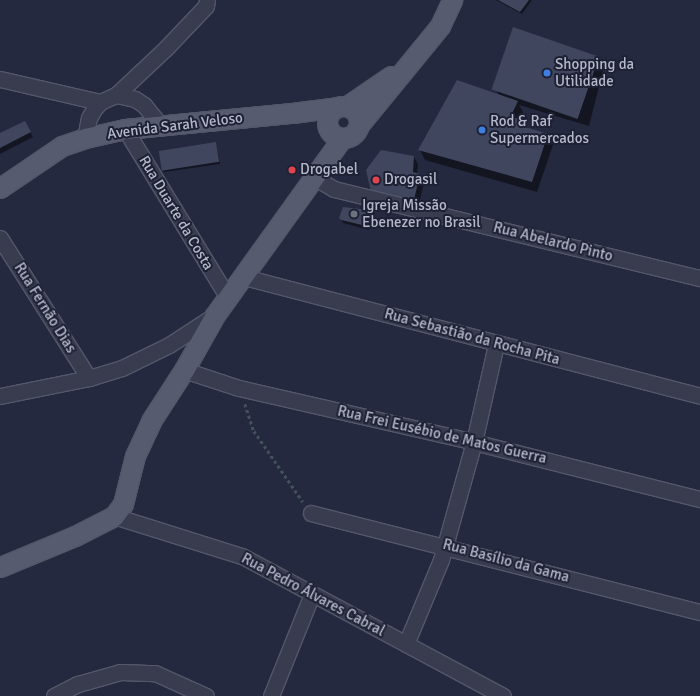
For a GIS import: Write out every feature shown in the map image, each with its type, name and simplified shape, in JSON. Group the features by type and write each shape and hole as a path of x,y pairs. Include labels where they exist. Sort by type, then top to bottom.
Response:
{"main road":[{"name":"Avenida Sarah Veloso","path":"359,125 440,26 452,0"},
{"name":"Avenida Sarah Veloso","path":"0,188 62,146 84,138 125,129 292,113 342,106 410,62"},
{"path":"0,567 75,536 114,516 123,504 135,456 151,421 184,370 215,315 315,178 335,134 328,116 342,106 355,111 359,125 355,133 335,134"},
{"name":"Avenida Sarah Veloso","path":"292,113 335,134"}],"street":[{"path":"84,138 88,118 100,102 116,96 170,44 206,6 207,0"},
{"path":"0,79 100,102"},
{"path":"116,96 135,99 160,125"},
{"name":"Rua Duarte da Costa","path":"125,129 228,298"},
{"name":"Rua Abelardo Pinto","path":"315,178 334,189 700,278"},
{"name":"Rua Fernão Dias","path":"0,238 89,378"},
{"name":"Rua Sebastião da Rocha Pita","path":"244,277 700,396"},
{"path":"0,396 89,378 136,362 169,345 215,315"},
{"path":"406,644 445,545 474,442 496,344"},
{"name":"Rua Frei Eusébio de Matos Guerra","path":"184,370 239,388 474,442 700,499"},
{"name":"Rua Basílio da Gama","path":"311,513 445,545 700,612"},
{"name":"Rua Pedro Álvares Cabral","path":"114,516 242,556 503,696"},
{"path":"271,696 312,594"},
{"path":"54,696 78,684 120,672 155,673 206,696"}],"path":[{"path":"239,388 254,431 311,513"}],"building":[{"path":"498,0 529,0 520,12"},
{"name":"Shopping da Utilidade","path":"513,27 599,57 578,119 492,89"},
{"name":"Rod & Raf Supermercados","path":"457,80 518,101 511,116 523,121 522,126 548,134 532,182 418,150"},
{"path":"25,121 31,132 0,148 0,133"},
{"path":"216,142 219,162 162,171 159,151"},
{"path":"381,150 414,156 413,172 420,174 414,200 371,192 366,170"},
{"name":"Igreja Missão Ebenezer no Brasil","path":"343,207 369,210 366,226 341,220 339,218"}],"place":[{"name":"Shopping da Utilidade","path":"547,73"},
{"name":"Rod & Raf Supermercados","path":"482,130"},
{"name":"Drogabel","path":"292,170"},
{"name":"Drogasil","path":"376,180"},
{"name":"Igreja Missão Ebenezer no Brasil","path":"354,214"}]}
